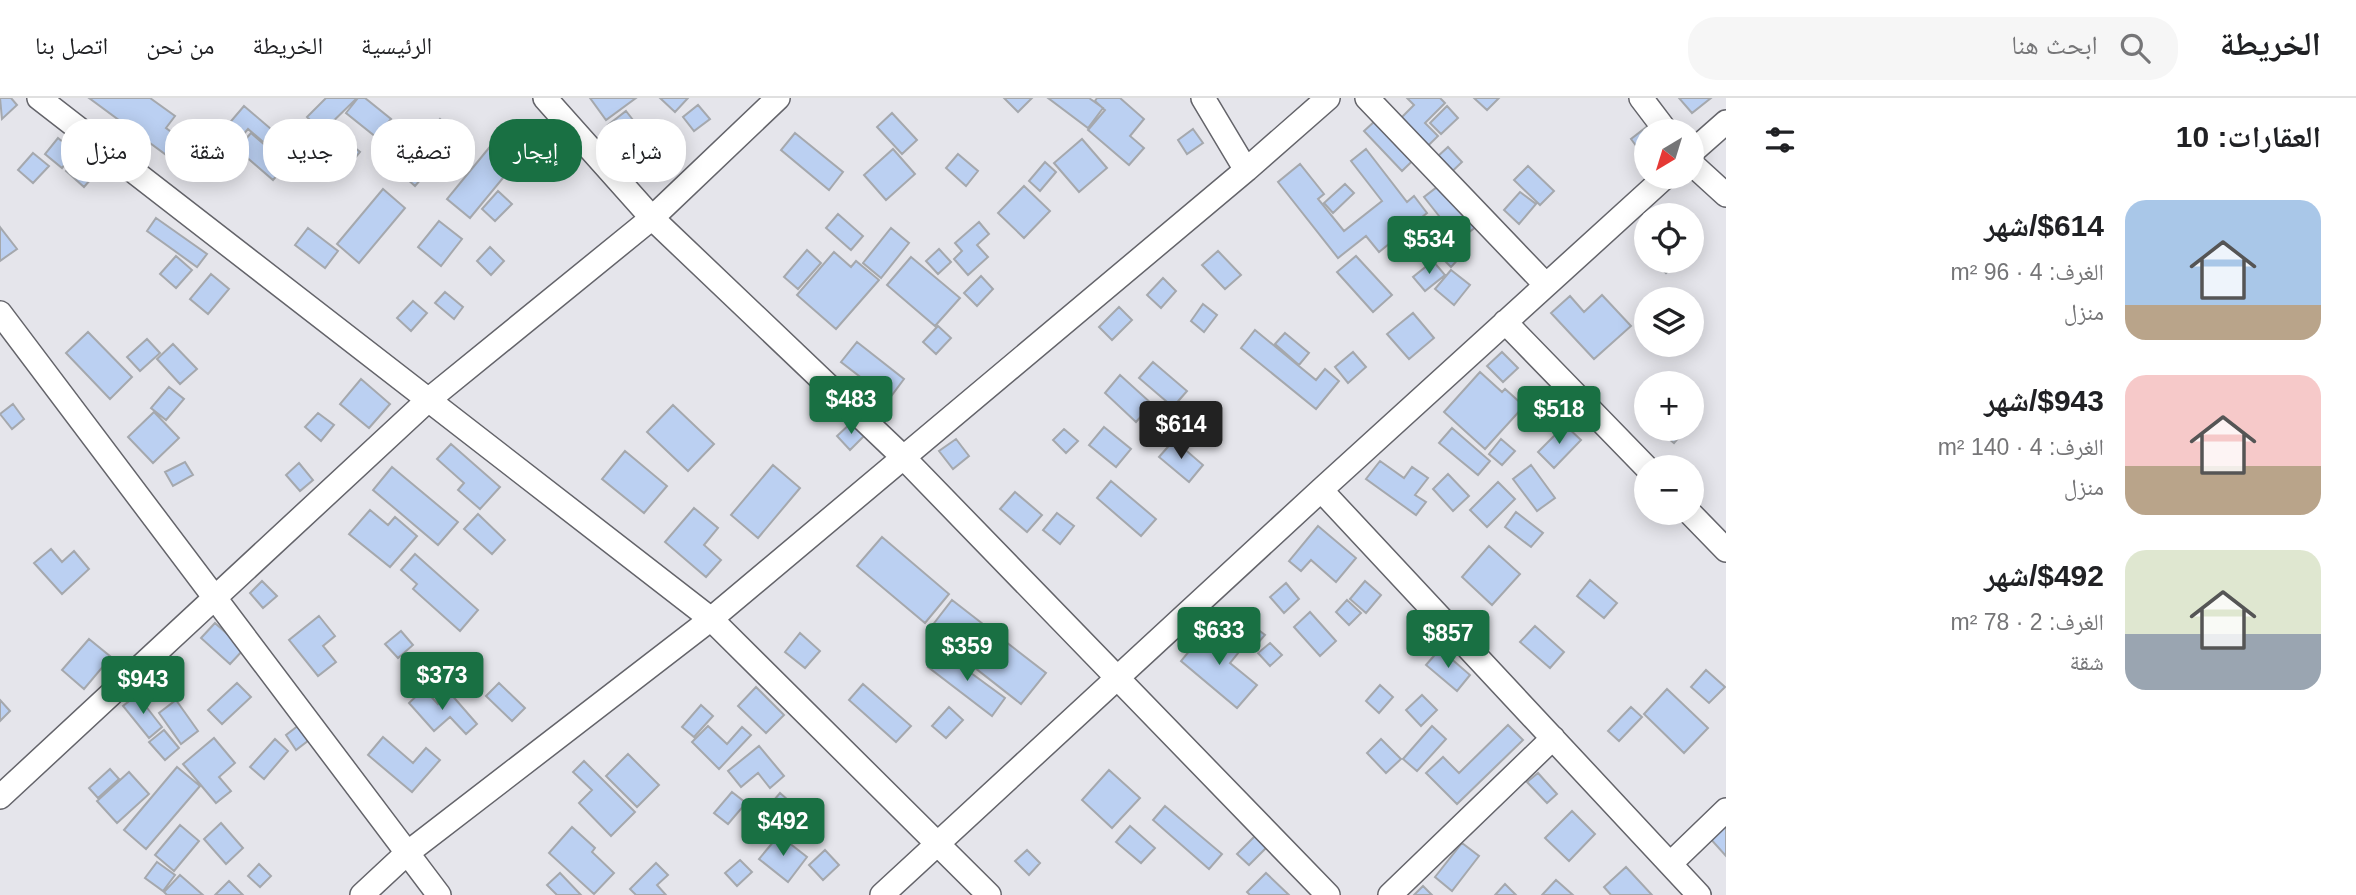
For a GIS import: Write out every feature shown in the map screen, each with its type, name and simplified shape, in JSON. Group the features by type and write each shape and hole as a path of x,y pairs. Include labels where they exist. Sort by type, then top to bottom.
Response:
{"street":[{"path":"39,98 711,619 989,895"},
{"path":"545,98 652,218 903,457 1328,895"},
{"path":"0,797 427,401 652,218 778,98"},
{"path":"1203,98 1245,170"},
{"path":"362,895 406,854 711,619 1328,98"},
{"path":"1367,98 1546,285"},
{"path":"1642,98 1657,119"},
{"path":"1704,141 1726,122"},
{"path":"1704,175 1726,195"},
{"path":"883,895 1652,189"},
{"path":"0,313 439,895"},
{"path":"1505,322 1634,455"},
{"path":"1321,490 1699,895"},
{"path":"1702,525 1726,550"},
{"path":"1390,895 1553,738"},
{"path":"1670,864 1726,810"}],"building":[{"path":"0,98 11,98 17,105 2,119"},
{"path":"89,98 150,98 175,116 173,119 165,119 165,154 151,144 151,119 117,119"},
{"path":"326,98 357,98 335,119 307,117"},
{"path":"358,98 365,98 391,119 371,119 371,133 357,119 346,113"},
{"path":"590,98 636,98 607,119"},
{"path":"660,98 688,98 675,112"},
{"path":"1004,98 1032,98 1018,112"},
{"path":"1048,98 1089,98 1103,108 1088,128"},
{"path":"1097,98 1120,98 1144,119 1130,136 1144,148 1129,165 1088,130 1105,110 1095,101"},
{"path":"1407,98 1440,98 1445,103 1425,123 1438,136 1402,171 1364,131 1375,121 1386,133 1414,105"},
{"path":"1474,98 1499,98 1487,110"},
{"path":"1679,98 1711,98 1692,113"},
{"path":"698,105 710,119 694,131 683,117"},
{"path":"244,106 263,122 263,142 249,130 249,119 233,119"},
{"path":"1447,106 1458,118 1441,134 1430,123"},
{"path":"626,111 632,119 616,119"},
{"path":"892,113 917,140 902,154 877,127"},
{"path":"1193,129 1203,143 1187,154 1178,140"},
{"path":"251,133 263,143 263,171 249,159"},
{"path":"795,133 843,172 829,190 781,150"},
{"path":"58,138 61,140 61,167 45,154"},
{"path":"1082,139 1107,168 1079,192 1054,163"},
{"path":"1448,147 1462,162 1440,183 1426,167"},
{"path":"489,148 489,182 500,182 470,218 447,199 461,182 475,182 475,165"},
{"path":"893,149 915,174 886,200 864,175"},
{"path":"1366,149 1407,202 1414,196 1427,213 1379,252 1366,236 1338,258 1278,182 1300,164 1324,194 1318,199 1344,231 1382,201 1351,161"},
{"path":"33,153 49,166 33,183 18,170"},
{"path":"958,154 978,171 966,186 946,168"},
{"path":"1045,162 1056,172 1040,191 1029,181"},
{"path":"1528,166 1554,191 1540,205 1514,180"},
{"path":"1345,184 1354,193 1333,213 1324,203"},
{"path":"1441,184 1476,227 1458,240 1424,197"},
{"path":"1024,186 1050,211 1024,238 998,213"},
{"path":"383,189 405,208 359,263 337,244"},
{"path":"498,191 512,204 495,221 482,209"},
{"path":"1520,192 1536,204 1519,224 1504,210"},
{"path":"838,214 863,236 851,250 826,228"},
{"path":"156,218 207,254 197,267 147,231"},
{"path":"439,221 462,239 441,266 418,247"},
{"path":"979,222 989,234 977,245 988,257 968,275 954,259 962,251 955,243"},
{"path":"0,227 17,249 0,261"},
{"path":"308,228 338,251 325,268 295,245"},
{"path":"891,228 909,243 881,278 863,263"},
{"path":"1443,236 1463,254 1451,267 1431,247"},
{"path":"490,247 504,261 491,275 477,261"},
{"path":"939,249 951,262 938,274 926,261"},
{"path":"807,250 821,263 798,289 784,277"},
{"path":"1218,251 1241,275 1225,289 1202,265"},
{"path":"834,252 851,267 856,261 879,280 836,329 797,295"},
{"path":"176,256 192,270 176,288 160,274"},
{"path":"1356,256 1392,295 1373,312 1337,272"},
{"path":"911,257 960,298 935,326 887,285"},
{"path":"1433,261 1445,275 1425,291 1413,277"},
{"path":"1451,270 1470,285 1454,305 1435,289"},
{"path":"211,274 229,289 208,314 190,299"},
{"path":"981,276 993,289 977,306 964,293"},
{"path":"1163,278 1176,291 1161,308 1147,295"},
{"path":"445,292 463,307 454,319 435,303"},
{"path":"1602,295 1631,326 1594,359 1551,313 1570,296 1584,312"},
{"path":"413,301 427,313 411,331 397,318"},
{"path":"1203,304 1217,315 1204,332 1191,321"},
{"path":"1119,307 1132,320 1112,340 1099,327"},
{"path":"1413,313 1434,338 1409,359 1387,334"},
{"path":"938,326 951,338 936,354 923,342"},
{"path":"1255,330 1316,380 1325,369 1339,381 1316,409 1241,348"},
{"path":"88,332 132,377 110,399 66,353"},
{"path":"1285,333 1309,353 1299,365 1275,344"},
{"path":"147,339 160,353 140,371 127,357"},
{"path":"857,342 904,379 889,399 841,362"},
{"path":"173,344 197,369 180,384 157,359"},
{"path":"1353,352 1366,367 1348,383 1335,367"},
{"path":"1502,352 1518,368 1503,382 1487,366"},
{"path":"1153,362 1187,391 1173,407 1139,378"},
{"path":"1480,372 1502,392 1505,389 1524,406 1485,449 1444,412"},
{"path":"1120,375 1152,404 1136,422 1105,393"},
{"path":"361,379 390,404 369,428 340,404"},
{"path":"169,387 184,399 166,420 151,408"},
{"path":"13,404 24,419 12,429 0,414"},
{"path":"673,405 714,444 688,471 647,432"},
{"path":"154,412 179,438 153,463 128,437"},
{"path":"318,413 334,425 321,441 305,427"},
{"path":"852,422 865,435 850,450 837,436"},
{"path":"1565,425 1581,440 1554,468 1538,452"},
{"path":"1104,427 1131,449 1116,467 1089,445"},
{"path":"1452,428 1490,461 1478,475 1439,443"},
{"path":"1064,429 1078,441 1066,453 1053,440"},
{"path":"956,439 969,456 953,469 939,451"},
{"path":"1501,439 1515,451 1502,465 1489,454"},
{"path":"1174,440 1203,465 1189,482 1159,457"},
{"path":"451,444 500,487 480,509 458,490 464,483 437,459"},
{"path":"625,451 667,486 644,513 602,479"},
{"path":"1380,461 1404,478 1412,467 1428,478 1415,495 1426,502 1416,515 1366,479"},
{"path":"185,462 193,475 173,486 165,472"},
{"path":"299,463 313,480 300,491 286,475"},
{"path":"773,465 800,488 758,538 731,515"},
{"path":"1531,465 1555,498 1537,511 1513,479"},
{"path":"392,467 458,522 438,545 373,490"},
{"path":"1448,474 1469,496 1453,511 1433,489"},
{"path":"1111,481 1156,519 1141,536 1097,498"},
{"path":"1498,482 1515,499 1487,527 1470,510"},
{"path":"1015,492 1042,515 1027,532 1000,509"},
{"path":"694,508 718,528 704,545 721,560 706,577 665,542"},
{"path":"370,510 388,525 395,517 417,536 390,567 349,534"},
{"path":"1516,512 1543,533 1531,547 1505,527"},
{"path":"1057,513 1074,526 1060,544 1043,530"},
{"path":"478,514 505,540 492,554 464,529"},
{"path":"1318,526 1356,558 1336,582 1311,560 1301,571 1289,561"},
{"path":"882,537 949,594 925,623 857,566"},
{"path":"1489,546 1520,574 1492,605 1462,577"},
{"path":"51,549 62,562 74,551 89,569 62,594 34,563"},
{"path":"415,554 478,610 460,631 413,589 417,584 401,570"},
{"path":"1590,580 1617,603 1604,618 1577,596"},
{"path":"262,581 277,596 263,608 250,593"},
{"path":"1365,581 1381,595 1366,613 1350,599"},
{"path":"1286,583 1299,599 1284,613 1270,597"},
{"path":"952,600 1046,673 1021,704 928,631"},
{"path":"1347,600 1361,613 1349,625 1336,612"},
{"path":"1310,612 1336,641 1320,656 1294,627"},
{"path":"319,616 335,636 323,646 336,662 318,676 289,640"},
{"path":"215,623 244,649 230,664 201,638"},
{"path":"1252,625 1265,635 1251,651 1238,642"},
{"path":"1535,626 1564,652 1550,668 1520,642"},
{"path":"1209,627 1239,652 1230,663 1257,685 1237,708 1181,661"},
{"path":"401,631 413,645 398,658 385,644"},
{"path":"800,633 820,651 805,668 785,652"},
{"path":"89,639 111,657 84,689 62,670"},
{"path":"1270,643 1282,655 1270,666 1258,653"},
{"path":"1440,649 1470,675 1457,691 1426,665"},
{"path":"941,651 1005,698 992,716 928,667"},
{"path":"1706,670 1725,687 1709,703 1691,687"},
{"path":"237,683 251,697 222,724 208,710"},
{"path":"499,683 525,708 512,721 486,696"},
{"path":"863,684 911,726 896,742 849,700"},
{"path":"1380,685 1393,697 1379,713 1366,701"},
{"path":"756,687 784,715 766,733 738,706"},
{"path":"424,689 438,704 450,693 477,724 466,734 450,717 434,731 409,703"},
{"path":"1667,689 1708,728 1684,753 1644,714"},
{"path":"137,695 162,727 149,738 123,706"},
{"path":"1422,695 1437,710 1421,726 1406,710"},
{"path":"0,700 10,711 0,721"},
{"path":"176,700 198,731 181,744 159,713"},
{"path":"701,705 713,716 694,737 682,727"},
{"path":"949,707 963,720 946,738 932,726"},
{"path":"1631,707 1642,717 1619,741 1608,731"},
{"path":"303,722 313,737 296,750 286,735"},
{"path":"1508,725 1523,740 1457,804 1426,773 1443,757 1459,773"},
{"path":"708,726 727,744 742,727 751,735 719,769 692,742"},
{"path":"1432,726 1446,739 1417,771 1403,759"},
{"path":"164,730 179,748 165,760 149,742"},
{"path":"383,737 413,763 426,748 440,760 412,792 368,755"},
{"path":"214,738 235,763 219,777 231,791 216,803 183,764"},
{"path":"275,739 288,751 264,779 250,767"},
{"path":"1381,739 1401,759 1386,773 1367,753"},
{"path":"759,746 784,776 770,788 758,773 741,787 728,771"},
{"path":"628,754 659,785 637,807 606,776"},
{"path":"584,761 635,812 611,836 579,803 592,790 573,772"},
{"path":"177,767 200,786 146,849 124,830"},
{"path":"110,769 119,779 98,798 89,788"},
{"path":"1109,770 1140,798 1112,828 1082,800"},
{"path":"129,772 149,794 117,823 97,801"},
{"path":"1538,773 1557,794 1547,803 1527,782"},
{"path":"732,792 746,803 728,824 714,813"},
{"path":"780,793 812,821 796,840 764,812"},
{"path":"1165,806 1222,854 1209,869 1153,820"},
{"path":"1572,811 1595,834 1569,861 1545,838"},
{"path":"1726,821 1726,856 1708,836"},
{"path":"221,823 243,848 226,864 204,839"},
{"path":"180,825 199,841 174,871 155,855"},
{"path":"1130,826 1155,848 1141,863 1116,842"},
{"path":"572,827 595,848 592,852 614,873 594,894 549,853"},
{"path":"1258,833 1270,844 1249,865 1237,854"},
{"path":"779,835 807,857 788,882 759,859"},
{"path":"1462,843 1479,856 1452,891 1435,877"},
{"path":"825,850 839,865 823,880 809,865"},
{"path":"1027,850 1040,863 1029,875 1015,861"},
{"path":"740,860 752,872 737,886 725,873"},
{"path":"157,862 175,875 163,891 145,878"},
{"path":"656,863 668,875 657,885 666,895 636,895 630,889"},
{"path":"259,864 271,876 260,887 248,876"},
{"path":"1626,867 1652,895 1611,895 1604,887"},
{"path":"560,873 581,895 557,895 547,885"},
{"path":"1266,873 1289,895 1250,895 1247,892"},
{"path":"180,875 203,895 167,895 164,892"},
{"path":"1556,880 1573,895 1542,895"},
{"path":"229,881 243,895 215,895"},
{"path":"1505,884 1516,895 1495,895"},
{"path":"1423,886 1432,895 1414,895"}]}
